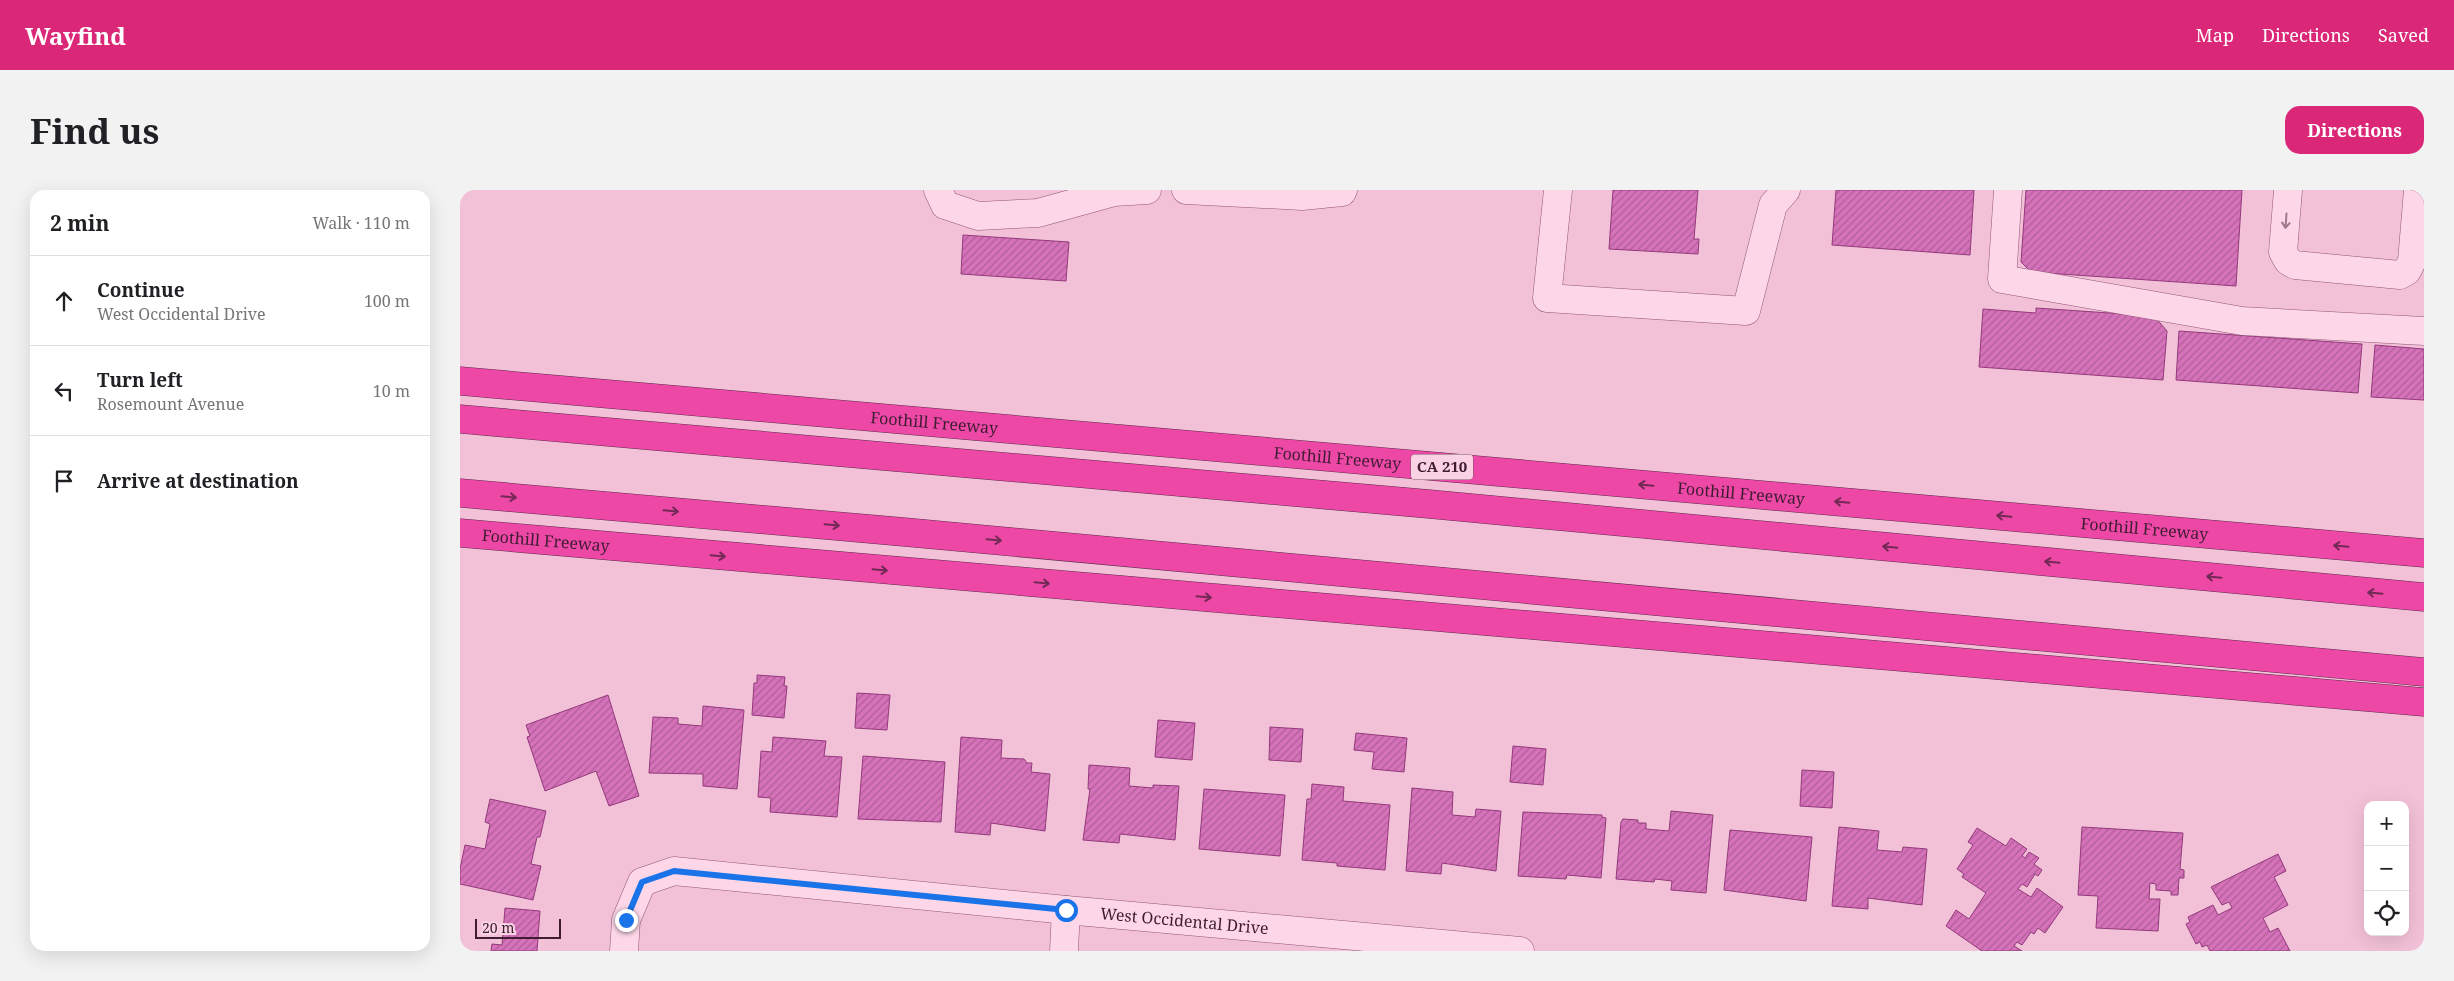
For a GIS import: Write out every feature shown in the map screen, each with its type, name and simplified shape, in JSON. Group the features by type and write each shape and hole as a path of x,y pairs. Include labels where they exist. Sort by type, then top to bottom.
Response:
{"highway":[{"name":"Foothill Freeway","path":"460,381 2424,553"},
{"path":"460,419 1439,505 2424,597"},
{"path":"460,493 914,532 2424,672"},
{"name":"Foothill Freeway","path":"460,533 2424,702"}],"street":[{"path":"938,190 945,205 978,216 1038,213 1114,192 1147,190"},
{"path":"1186,190 1302,196 1343,190"},
{"path":"1558,190 1547,298 1746,311 1772,205 1786,190"},
{"path":"2008,190 2002,278 2242,321 2424,332"},
{"path":"2288,190 2283,252 2288,261 2295,265 2400,275 2408,271 2412,261 2418,190"},
{"name":"West Occidental Drive","path":"624,951 626,920 642,882 674,871 1066,910 1520,951"},
{"path":"1064,951 1066,910"}],"building":[{"path":"1613,190 1698,190 1694,239 1699,239 1698,254 1609,249"},
{"path":"1836,190 1974,190 1970,255 1832,245"},
{"path":"2026,190 2242,190 2236,286 2031,272 2021,262"},
{"path":"963,235 1069,242 1066,281 961,274"},
{"path":"2036,308 2154,316 2167,331 2163,380 1979,367 1983,309 2036,313"},
{"path":"2179,331 2362,344 2358,393 2176,380"},
{"path":"2375,345 2424,349 2424,400 2371,397"},
{"path":"757,675 785,677 784,686 787,686 784,718 752,715 754,683 757,683"},
{"path":"857,693 890,695 887,730 855,728"},
{"path":"608,695 639,796 609,806 596,771 545,791 527,737 530,736 526,725"},
{"path":"703,706 744,710 737,789 703,786 703,774 649,773 653,717 678,718 678,724 702,726"},
{"path":"1158,720 1195,723 1192,760 1155,757"},
{"path":"1270,727 1303,729 1301,762 1269,760"},
{"path":"1356,733 1407,738 1404,772 1372,769 1374,752 1354,750"},
{"path":"773,737 826,741 824,756 842,757 837,817 770,812 771,798 758,797 761,751 772,752"},
{"path":"961,737 1002,740 1001,758 1024,759 1027,763 1032,763 1031,772 1050,774 1045,831 991,823 990,835 955,832"},
{"path":"1513,746 1546,749 1543,785 1510,782"},
{"path":"863,756 945,762 941,822 858,819"},
{"path":"1089,765 1130,768 1129,786 1153,788 1153,785 1179,786 1175,840 1120,834 1119,843 1083,840 1090,789 1088,789"},
{"path":"1802,770 1834,772 1832,808 1800,806"},
{"path":"1312,784 1344,787 1343,801 1390,805 1385,870 1337,866 1337,863 1302,860 1307,799 1311,799"},
{"path":"1412,788 1453,792 1452,815 1475,817 1476,809 1501,811 1496,871 1442,863 1441,874 1406,871"},
{"path":"1204,789 1285,795 1280,856 1199,849"},
{"path":"490,799 546,811 540,837 537,837 531,864 541,866 533,900 460,884 460,869 465,845 485,849 490,824 485,822"},
{"path":"1671,811 1713,815 1706,893 1671,890 1672,881 1655,879 1654,882 1616,879 1621,822 1623,819 1638,820 1638,823 1646,823 1646,829 1669,831"},
{"path":"1523,812 1602,815 1602,817 1606,818 1601,878 1567,875 1566,879 1518,876"},
{"path":"1839,827 1879,831 1877,850 1902,852 1903,847 1927,849 1922,905 1868,898 1868,909 1832,906"},
{"path":"2082,827 2183,833 2180,869 2184,870 2184,878 2179,878 2178,895 2171,895 2171,891 2156,890 2156,884 2150,883 2149,899 2160,899 2158,931 2096,928 2098,896 2078,895"},
{"path":"1977,828 2006,846 2011,838 2027,849 2022,856 2025,858 2029,852 2039,858 2034,864 2042,870 2038,876 2035,874 2027,887 2022,884 2018,889 2031,897 2037,888 2063,907 2045,933 2038,928 2034,934 2031,932 2022,945 2017,942 2014,946 2022,951 1982,951 1946,926 1956,910 1969,919 1986,893 1962,877 1964,874 1957,869 1973,845 1968,842"},
{"path":"1730,830 1812,837 1806,901 1724,890"},
{"path":"2278,854 2286,871 2274,877 2288,905 2263,918 2270,932 2278,928 2290,951 2210,951 2207,945 2202,947 2200,942 2196,944 2186,924 2190,922 2188,917 2213,905 2218,915 2232,908 2229,902 2222,905 2211,887"},
{"path":"505,908 540,911 537,951 491,951 492,944 502,945"}],"route":[{"path":"626,920 642,882 674,871 1066,910"}]}
